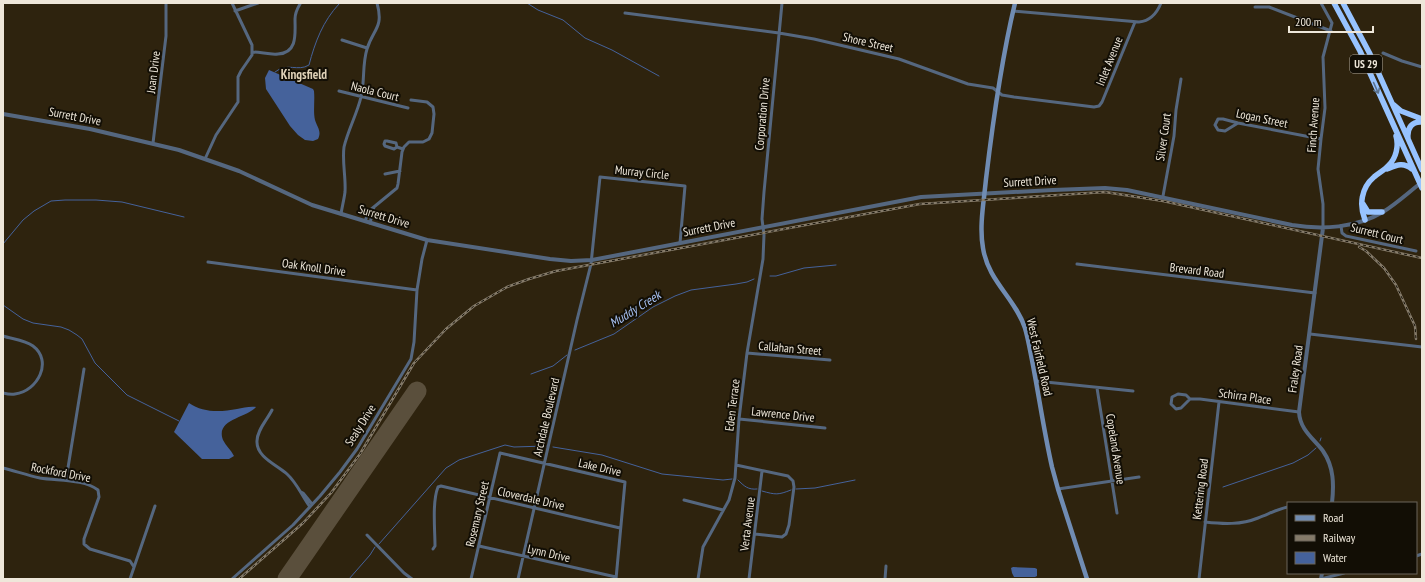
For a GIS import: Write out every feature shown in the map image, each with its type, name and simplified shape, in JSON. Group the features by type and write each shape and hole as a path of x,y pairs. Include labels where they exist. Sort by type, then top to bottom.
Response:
{"highway":[{"name":"US 29","path":"1334,3 1360,51 1422,188"},
{"name":"US 29","path":"1343,3 1370,54 1422,170"},
{"path":"1391,101 1401,111 1422,119"},
{"path":"1409,141 1408,133 1412,125 1415,122 1422,122"},
{"path":"1365,220 1361,210 1364,189 1368,182 1393,160 1397,148 1394,126"},
{"path":"1381,171 1404,164 1413,169"},
{"path":"1362,202 1368,212 1382,212"}],"main road":[{"name":"West Fairfield Road","path":"1015,3 998,92 985,193 982,238 985,260 995,280 1021,317 1026,333 1048,447 1058,490 1087,579"}],"street":[{"name":"Joan Drive","path":"153,143 166,36 166,3"},
{"path":"205,159 216,135 238,102 238,77 252,55 252,45 232,3"},
{"path":"235,11 258,3"},
{"path":"341,214 345,192 343,170 345,146 362,97 364,60 367,48 379,23 380,14 377,3"},
{"name":"Corporation Drive","path":"763,227 764,192 782,3"},
{"path":"1013,11 1142,22 1150,20 1157,12 1161,3"},
{"name":"Finch Avenue","path":"1321,3 1332,21 1331,31 1323,57 1325,108 1318,169 1323,204 1323,228"},
{"path":"252,52 280,54 292,48 295,38 296,12 300,4"},
{"path":"1254,7 1269,7 1331,31"},
{"name":"Shore Street","path":"626,13 814,39 882,54 968,84 993,88 1002,95 1094,107 1100,105"},
{"name":"Inlet Avenue","path":"1100,105 1135,22"},
{"path":"342,40 367,48"},
{"path":"1384,53 1402,61 1422,67"},
{"name":"Silver Court","path":"1163,196 1174,136 1181,79"},
{"name":"Naola Court","path":"339,91 408,108"},
{"path":"365,221 368,213 374,206 397,188 403,149 409,142 423,142 431,136 434,114 433,107 428,102 411,100"},
{"name":"Surrett Drive","path":"3,114 90,129 153,143 238,171 312,205 427,240 550,260 592,260 921,197 985,193 1116,188 1163,196 1292,225 1323,228 1341,226 1365,220 1382,212 1422,182"},
{"name":"Logan Street","path":"1238,124 1228,130 1220,131 1215,127 1215,123 1219,119 1223,119 1238,124 1321,139"},
{"path":"397,147 403,149"},
{"path":"385,174 400,171"},
{"name":"Murray Circle","path":"592,260 600,177 684,186 680,243"},
{"path":"370,223 374,206"},
{"name":"Surrett Court","path":"1341,226 1342,233 1346,236 1416,251"},
{"name":"Eden Terrace","path":"698,579 703,547 723,510 732,489 736,465 739,419 762,264 763,227"},
{"name":"Fraley Road","path":"1323,228 1299,419 1303,428 1323,452 1331,469 1333,492 1332,502"},
{"name":"Sealy Drive","path":"232,579 293,525 340,472 357,449 411,360 414,342 417,290 427,240"},
{"name":"Archdale Boulevard","path":"518,579 592,260"},
{"name":"Oak Knoll Drive","path":"208,262 417,290"},
{"name":"Brevard Road","path":"1077,264 1314,293"},
{"path":"1310,334 1422,347"},
{"path":"3,336 33,346 41,356 42,366 39,377 31,388 14,395 3,393"},
{"name":"Callahan Street","path":"748,353 830,360"},
{"path":"66,480 84,369"},
{"path":"1036,381 1133,392"},
{"name":"Copeland Avenue","path":"1097,388 1117,513"},
{"name":"Schirra Place","path":"1190,399 1181,408 1176,409 1171,404 1172,397 1178,394 1186,395 1190,399 1299,412"},
{"name":"Kettering Road","path":"1199,579 1219,402"},
{"path":"272,410 258,434 257,446 262,455 288,475 300,492 303,492 311,506"},
{"name":"Lawrence Drive","path":"739,419 825,428"},
{"name":"Lake Drive","path":"500,453 625,482 616,578"},
{"name":"Rosemary Street","path":"471,579 500,453"},
{"path":"736,465 790,477 794,484 789,525 786,534 782,537 755,534"},
{"name":"Rockford Drive","path":"3,468 41,478 66,480 89,485 98,490 99,497 84,539 85,546 90,549 130,561 134,567"},
{"name":"Verta Avenue","path":"749,579 762,470"},
{"path":"1058,490 1139,477"},
{"name":"Cloverdale Drive","path":"433,548 435,546 435,509 437,492 438,487 441,486 620,528"},
{"path":"684,500 723,510"},
{"path":"130,579 155,506"},
{"path":"1205,522 1224,524 1240,523 1287,507"},
{"path":"367,535 404,573 412,579"},
{"name":"Lynn Drive","path":"479,546 616,578"},
{"path":"885,579 886,566"},
{"path":"1321,579 1340,574"}],"water":[{"path":"269,70 313,89 314,117 319,131 318,139 313,141 305,140 290,126 266,89 265,78"},
{"path":"189,403 200,409 212,411 256,407 252,411 228,423 224,428 222,433 223,440 234,456 229,459 202,459 174,432"},
{"path":"1011,568 1035,568 1037,569 1037,576 1014,577"}],"waterway":[{"path":"527,3 538,10 563,20 585,38 612,50 659,76"},
{"path":"275,72 279,69 288,67 301,68 309,65 320,32 328,17 339,4"},
{"path":"3,244 23,220 34,211 51,201 96,200 122,202 184,217"},
{"name":"Muddy Creek","path":"770,276 776,276 804,268 836,265"},
{"name":"Muddy Creek","path":"575,350 614,334 653,307 675,296 691,290 736,284 754,279"},
{"path":"3,305 23,319 33,323 61,327 77,335 82,339 95,363 127,395 179,421"},
{"name":"Muddy Creek","path":"531,374 553,366 567,355"},
{"name":"Muddy Creek","path":"379,544 446,468 459,460 505,445 514,447 546,446"},
{"path":"553,447 602,455 662,474 723,480 732,479"},
{"path":"1223,487 1293,463 1308,455 1316,448"},
{"path":"738,480 746,487 757,489"},
{"path":"796,489 815,488 855,480"},
{"path":"762,491 777,494 791,490"},
{"name":"Muddy Creek","path":"349,579 375,547"}],"runway":[{"path":"287,579 417,391"}],"railway":[{"path":"239,579 303,523 331,493 360,454 414,363 446,329 474,306 507,287 556,271 920,204 1105,192 1163,201 1422,258"},
{"path":"1359,247 1366,251 1384,268 1396,285 1415,326 1416,339"}],"district":[{"name":"Kingsfield","path":"304,74"}]}
